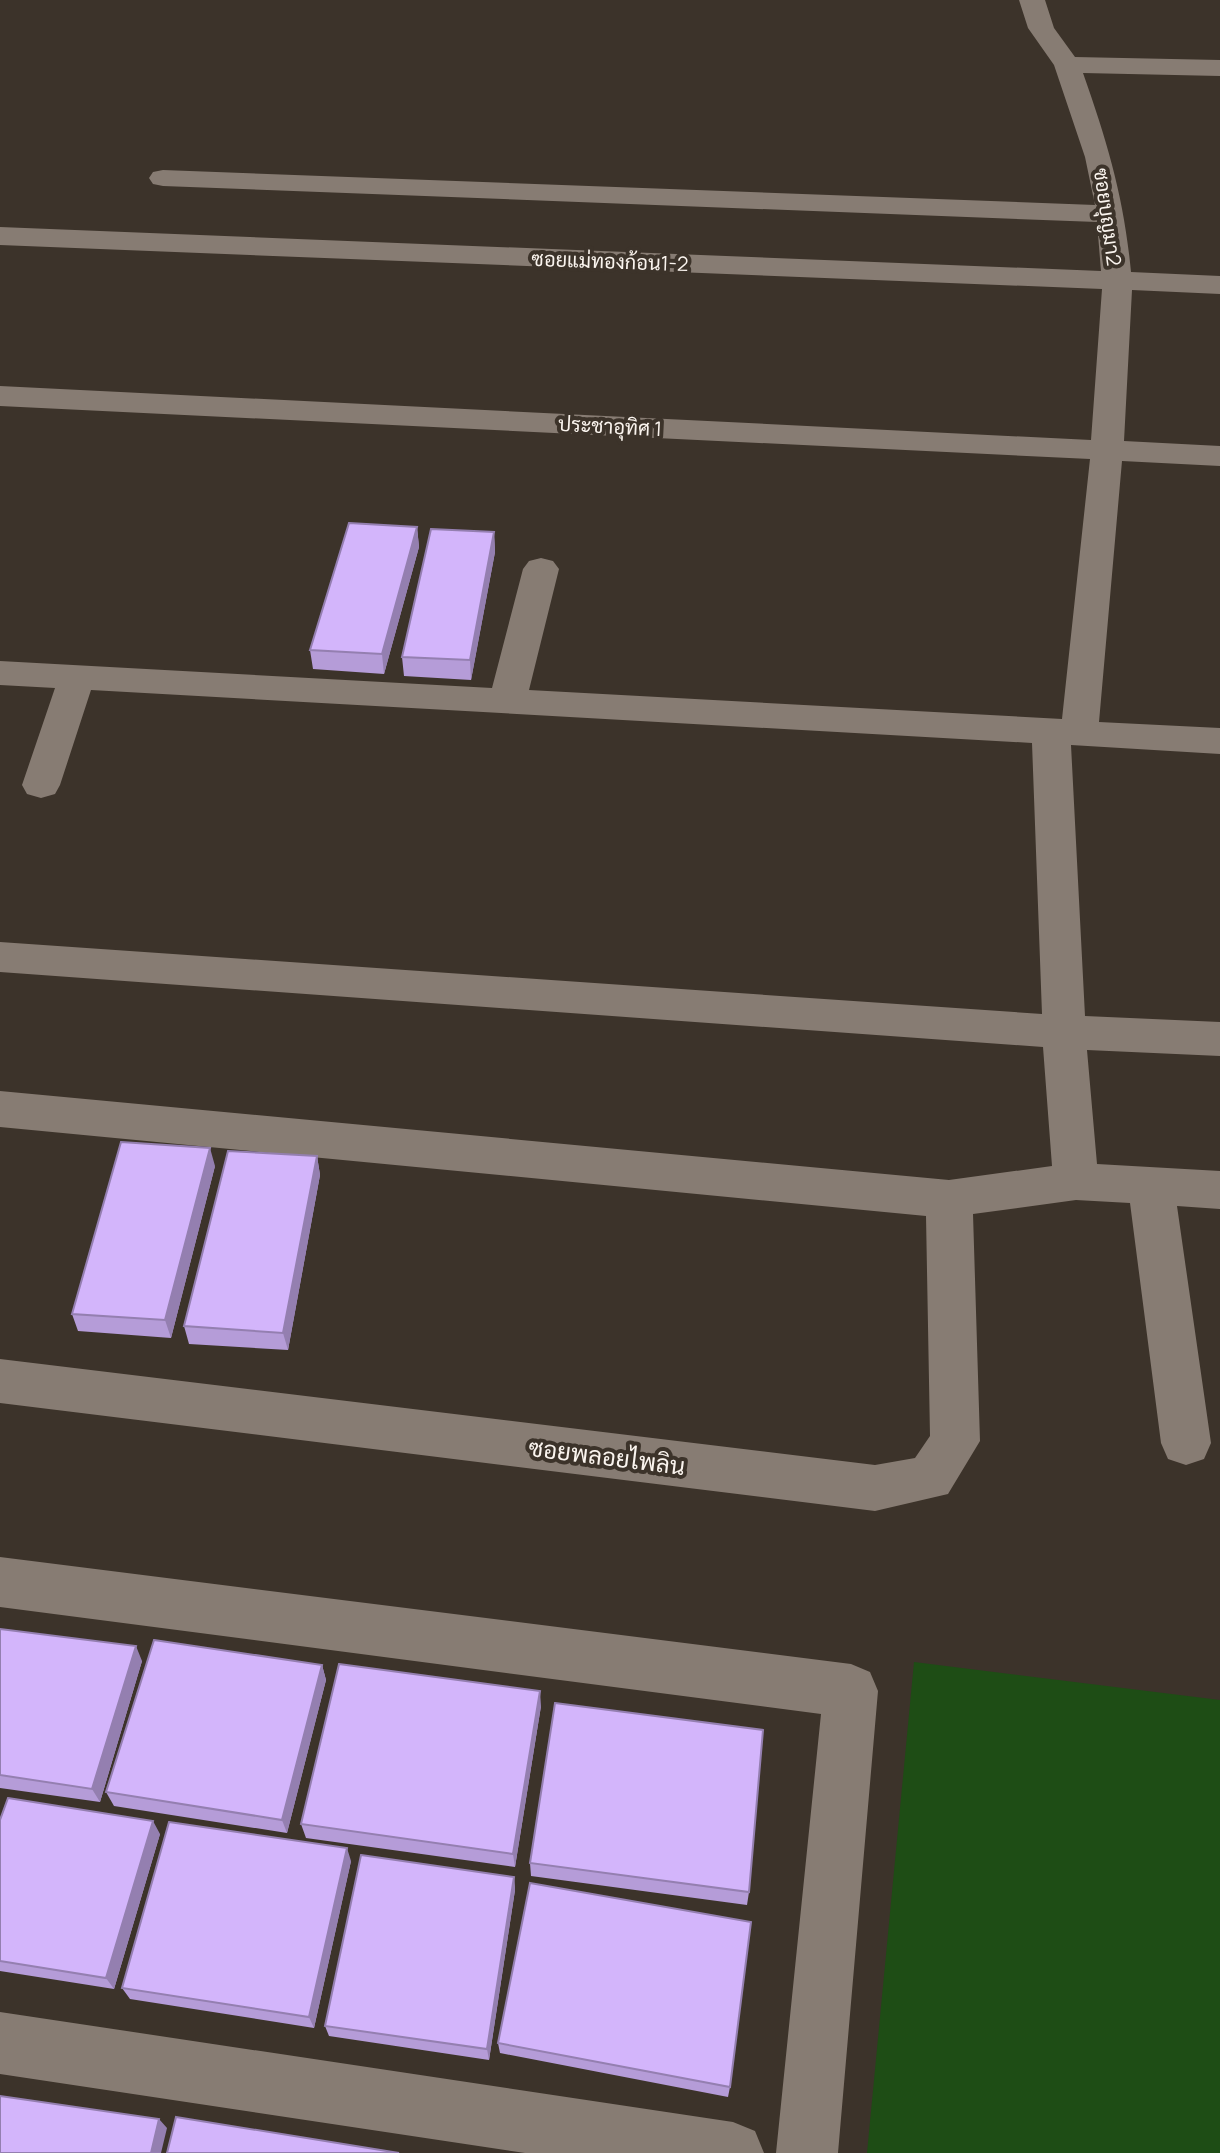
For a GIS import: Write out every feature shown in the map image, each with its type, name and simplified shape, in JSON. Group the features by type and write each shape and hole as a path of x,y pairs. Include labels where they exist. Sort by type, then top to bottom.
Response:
{"street":[{"name":"ซอยบุญมา2","path":"1032,0 1041,28 1067,65 1099,157 1111,214 1117,282 1107,450 1065,734 1064,1032 1076,1181"},
{"path":"1067,65 1220,68"},
{"path":"163,178 1111,214"},
{"name":"ซอยแม่ทองก้อน1-2","path":"0,236 1220,285"},
{"name":"ประชาอุทิศ 1","path":"0,396 1220,456"},
{"path":"507,703 541,569"},
{"path":"0,673 1220,741"},
{"path":"41,785 78,675"},
{"path":"0,957 1064,1032 1220,1039"},
{"path":"0,1109 949,1199 1076,1181 1220,1190"},
{"path":"1151,1186 1186,1443"},
{"name":"ซอยพลอยไพลิน","path":"0,1381 875,1488 930,1478 955,1441 949,1199"},
{"path":"0,1582 851,1691 807,2153"},
{"path":"0,2043 733,2153"}],"green space":[{"path":"914,1662 1220,1700 1220,2153 867,2153"}],"building":[{"path":"349,523 417,527 382,654 310,650"},
{"path":"431,529 494,532 470,660 402,657"},
{"path":"121,1142 210,1148 165,1320 72,1314"},
{"path":"228,1151 317,1156 283,1333 184,1326"},
{"path":"0,1629 136,1646 92,1789 0,1775"},
{"path":"154,1640 322,1665 282,1820 106,1792"},
{"path":"339,1664 540,1691 513,1854 301,1824"},
{"path":"555,1703 763,1730 749,1892 530,1863"},
{"path":"8,1798 153,1821 106,1978 0,1961 0,1820"},
{"path":"169,1822 347,1848 309,2017 122,1988"},
{"path":"361,1855 514,1877 487,2049 325,2026"},
{"path":"530,1883 751,1922 730,2087 498,2043"},
{"path":"0,2096 159,2119 151,2153 0,2153"},
{"path":"176,2117 399,2153 167,2153"}]}
